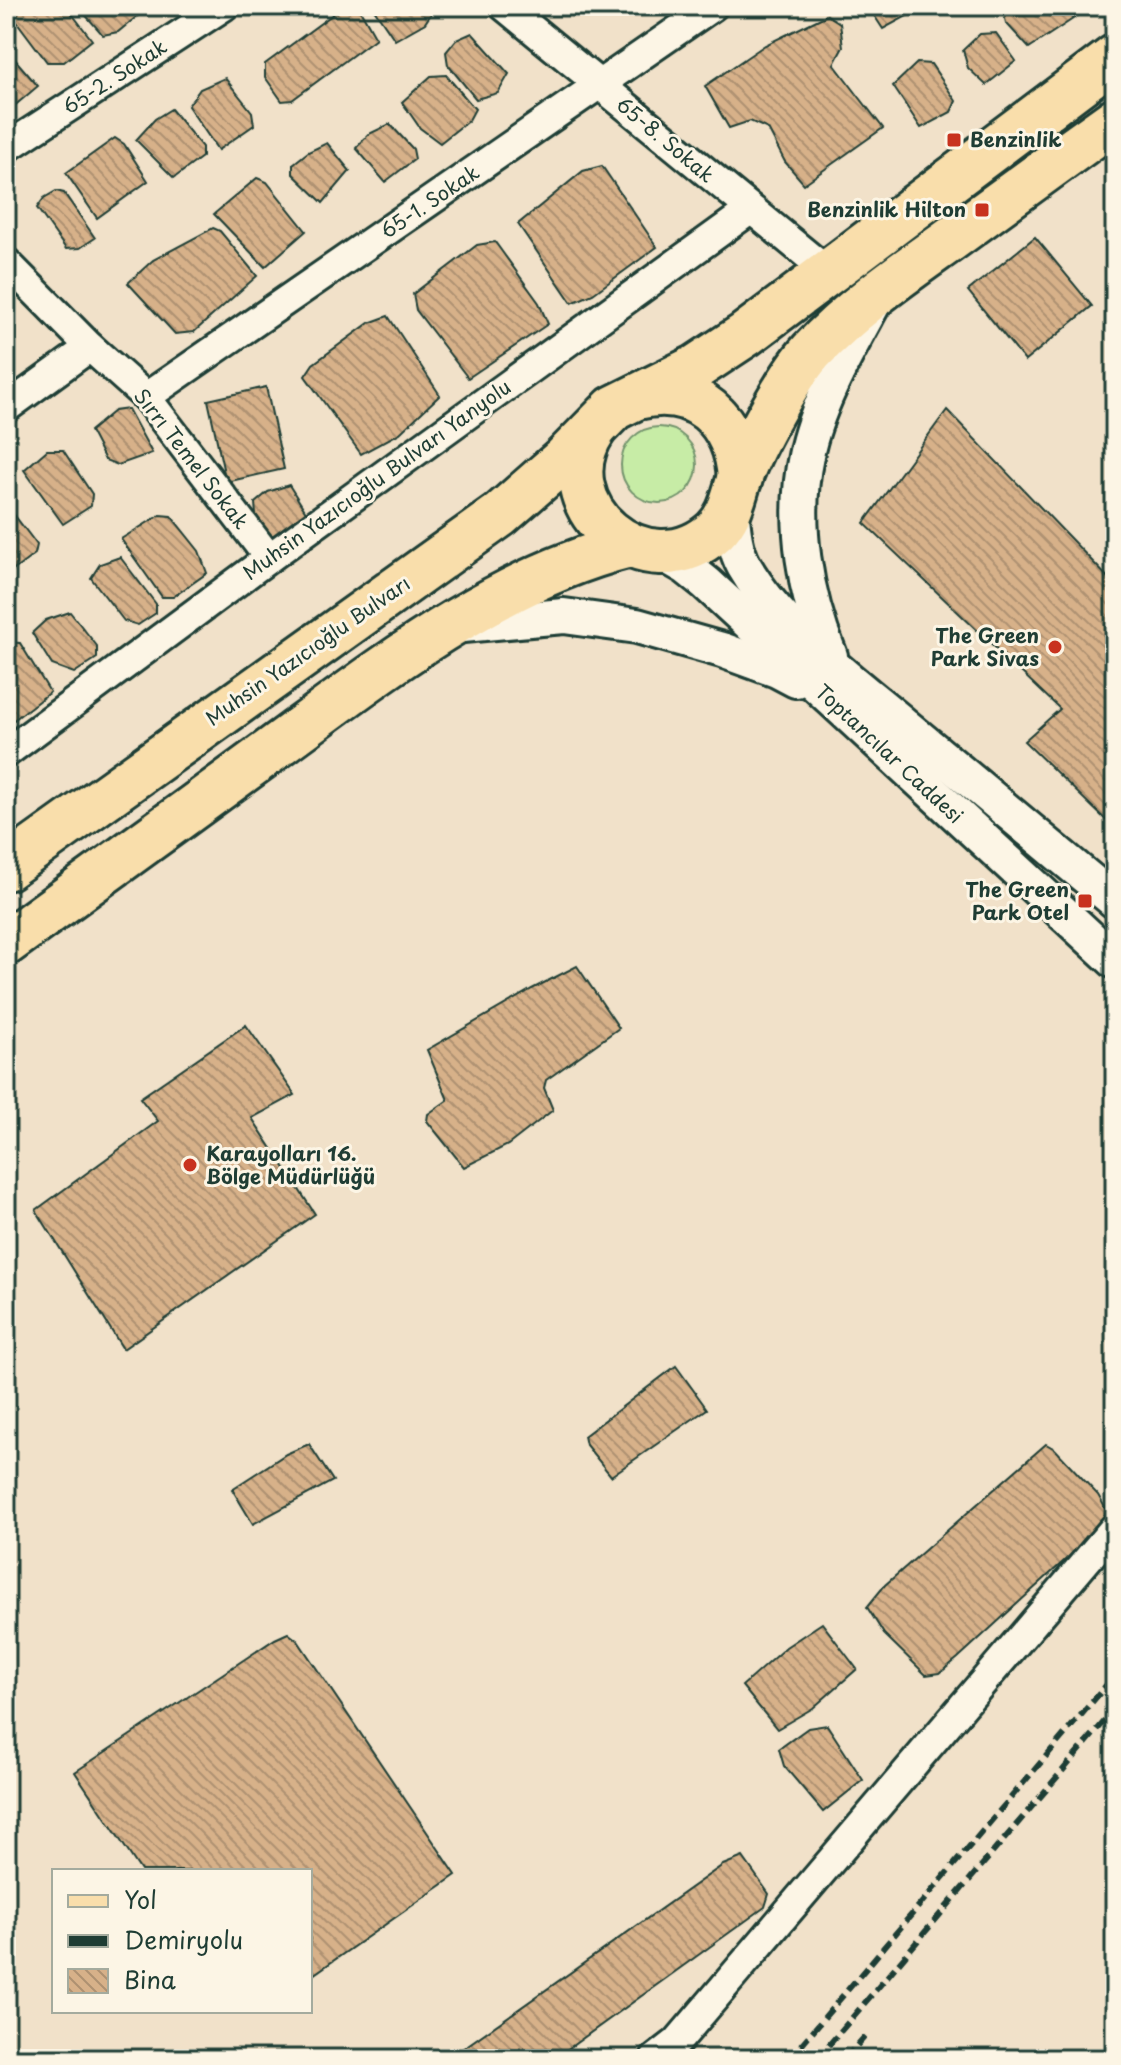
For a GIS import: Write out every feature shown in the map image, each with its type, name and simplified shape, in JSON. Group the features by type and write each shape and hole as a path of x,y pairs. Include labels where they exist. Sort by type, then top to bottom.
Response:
{"main road":[{"name":"Muhsin Yazıcıoğlu Bulvarı","path":"6,868 500,515 616,410 695,368 745,335 1115,57"},
{"path":"6,943 344,697 447,626 576,562 645,548 679,549 715,531 770,419 811,353 879,293 1115,120"},
{"path":"645,548 605,530 592,514 584,496 582,457 588,438 616,410 651,393 691,399 708,408 733,439 739,458 736,492"}],"street":[{"name":"65-2. Sokak","path":"6,148 224,6"},
{"name":"65-8. Sokak","path":"504,6 828,272"},
{"name":"65-1. Sokak","path":"146,397 713,6"},
{"name":"Muhsin Yazıcıoğlu Bulvarı Yanyolu","path":"6,753 269,558 750,210"},
{"name":"Sırrı Temel Sokak","path":"6,262 90,347 146,397 269,558"},
{"path":"447,626 564,616 637,626 722,650 777,670 832,683 804,560 801,515 805,457 848,348 879,293"},
{"path":"6,408 90,347"},
{"name":"Toptancılar Caddesi","path":"736,492 735,542 743,564 832,683 1115,961"},
{"name":"Toptancılar Caddesi","path":"645,548 686,567 1115,901"},
{"path":"655,2059 677,2042 1115,1527"}],"green space":[{"path":"652,427 666,427 680,433 691,444 697,465 694,480 686,492 666,503 652,503 638,497 627,486 621,472 621,458 627,444 638,433"}],"building":[{"path":"23,6 66,6 92,40 64,62 47,62 14,18"},
{"path":"84,6 143,6 146,9 118,32 103,35 81,10"},
{"path":"358,6 376,38 292,100 282,101 265,77 265,64 336,12"},
{"path":"372,6 425,6 431,14 425,23 395,40"},
{"path":"868,6 919,6 918,10 883,29"},
{"path":"1002,6 1082,6 1085,11 1029,48 1006,23"},
{"path":"827,15 840,23 843,47 834,64 883,128 804,184 785,162 768,129 750,121 729,128 705,86 765,45"},
{"path":"472,33 509,74 498,93 476,99 448,65 446,52 456,40"},
{"path":"996,33 1016,61 986,85 968,68 963,50 980,34"},
{"path":"6,49 38,86 6,113"},
{"path":"917,63 931,64 956,101 951,112 921,128 893,86"},
{"path":"446,75 475,109 469,120 440,143 420,128 402,102 431,76"},
{"path":"225,78 252,112 254,125 218,150 188,106 200,89"},
{"path":"171,109 202,147 202,157 174,178 136,140 155,119"},
{"path":"390,124 413,149 415,159 385,182 356,148 369,134"},
{"path":"115,138 124,144 148,181 97,218 66,173"},
{"path":"327,143 350,171 323,203 293,174 293,164"},
{"path":"602,166 657,247 593,294 572,303 518,224 583,171"},
{"path":"257,178 267,182 306,231 265,267 214,214"},
{"path":"56,191 64,193 95,238 80,248 66,249 37,208 44,198"},
{"path":"213,228 220,231 257,276 194,332 175,334 128,283 153,260"},
{"path":"1035,237 1092,306 1025,361 968,291"},
{"path":"495,242 539,303 548,324 468,378 416,310 413,294 477,245"},
{"path":"388,316 440,395 400,433 361,454 305,376 313,364 369,323"},
{"path":"266,387 284,469 226,482 208,400"},
{"path":"128,409 152,453 118,465 105,460 90,431 114,411"},
{"name":"The Green Park Sivas","path":"947,410 1115,585 1115,829 1024,741 1060,709 864,523"},
{"path":"47,450 63,450 92,494 91,506 63,524 24,470"},
{"path":"289,485 306,512 304,522 281,542 269,537 256,515 255,503 268,492"},
{"path":"6,504 37,545 35,554 10,573 6,573"},
{"path":"160,515 171,516 199,551 207,573 173,597 162,597 121,539"},
{"path":"120,557 156,604 156,613 138,625 124,621 91,578 100,564"},
{"path":"70,612 97,646 97,658 74,673 52,665 32,633 46,620"},
{"path":"6,642 20,643 50,692 6,726"},
{"path":"577,966 619,1028 546,1080 544,1088 553,1110 508,1145 464,1167 427,1121 428,1114 448,1100 427,1050"},
{"name":"Karayolları 16. Bölge Müdürlüğü","path":"246,1025 295,1095 252,1118 315,1214 123,1349 36,1210 158,1121 140,1098"},
{"path":"676,1366 707,1409 611,1476 586,1445 584,1436"},
{"path":"309,1444 333,1481 253,1524 232,1489 286,1454"},
{"path":"1046,1444 1055,1449 1098,1495 1111,1518 958,1658 940,1673 926,1675 884,1634 867,1607 885,1585"},
{"path":"822,1623 857,1669 813,1708 777,1729 742,1686 786,1647"},
{"path":"288,1633 298,1641 456,1875 312,1976 312,1869 140,1869 75,1772"},
{"path":"827,1725 863,1780 823,1812 784,1766 779,1749 808,1728"},
{"path":"743,1857 769,1894 765,1907 554,2059 448,2059 723,1865"}],"railway":[{"path":"789,2059 1115,1675"},
{"path":"817,2059 1115,1709"},
{"path":"845,2059 868,2033"}],"place":[{"name":"Benzinlik","path":"954,140"},
{"name":"Benzinlik Hilton","path":"982,210"},
{"name":"The Green Park Sivas","path":"1055,647"},
{"name":"The Green Park Otel","path":"1085,901"},
{"name":"Karayolları 16. Bölge Müdürlüğü","path":"190,1165"}]}
